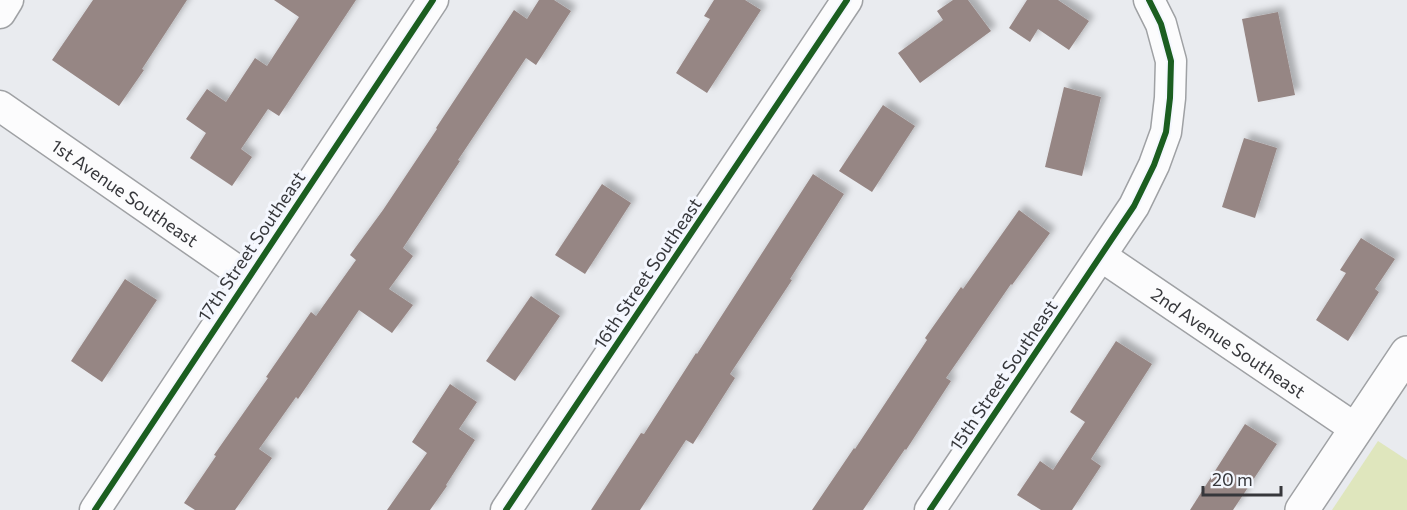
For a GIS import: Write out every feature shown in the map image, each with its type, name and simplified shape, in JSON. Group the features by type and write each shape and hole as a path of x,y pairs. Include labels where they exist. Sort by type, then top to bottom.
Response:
{"street":[{"path":"0,13 8,0"},
{"name":"17th Street Southeast","path":"95,510 433,0"},
{"name":"16th Street Southeast","path":"506,510 847,0"},
{"name":"15th Street Southeast","path":"930,510 1134,206 1154,165 1166,132 1171,61 1161,24 1149,0"},
{"name":"1st Avenue Southeast","path":"0,106 248,278"},
{"name":"2nd Avenue Southeast","path":"1101,256 1356,429"},
{"path":"1302,510 1407,353"}],"green space":[{"path":"1378,441 1407,460 1407,510 1332,510"}],"building":[{"path":"93,0 187,0 119,106 52,60"},
{"path":"274,0 356,0 279,116 268,109 241,149 252,157 232,186 190,158 206,133 186,119 207,89 226,102 255,58 267,66 299,17"},
{"path":"539,0 554,0 571,11 536,65 526,58 403,248 413,256 389,289 413,305 392,333 359,310 298,399 296,397 259,449 272,458 235,510 195,510 184,503 311,312 316,316 356,260 350,255 383,210 514,10 527,19"},
{"path":"714,0 745,0 761,10 707,93 676,73 710,19 704,16"},
{"path":"953,0 968,0 991,31 920,83 898,53 943,20 937,11"},
{"path":"1027,0 1058,0 1089,21 1069,50 1038,29 1030,42 1009,28"},
{"path":"1278,12 1295,95 1258,102 1242,19"},
{"path":"1064,87 1101,97 1082,176 1045,167"},
{"path":"883,105 915,126 872,192 839,171"},
{"path":"1244,138 1277,148 1255,218 1222,207"},
{"path":"813,174 844,194 790,279 792,280 730,374 735,378 693,444 686,440 640,510 591,510 641,433 644,434 697,354"},
{"path":"602,184 631,203 585,274 555,255"},
{"path":"1019,210 1050,233 1011,284 946,378 951,381 906,450 863,510 812,510 927,340 925,338"},
{"path":"1361,238 1395,259 1375,289 1379,292 1348,341 1316,320 1346,273 1340,270"},
{"path":"125,279 157,300 102,382 71,361"},
{"path":"531,296 560,316 515,381 486,361"},
{"path":"1116,341 1152,364 1091,459 1101,466 1072,510 1041,510 1017,495 1040,461 1053,470 1085,422 1070,412"},
{"path":"450,384 477,402 459,429 475,440 430,510 387,510 427,453 412,442"},
{"path":"1245,424 1277,444 1233,510 1190,510"}],"cycle path":[{"path":"95,510 433,0"},
{"path":"506,510 847,0"},
{"path":"930,510 1134,206 1154,165 1166,132 1171,61 1161,24 1149,0"}]}
